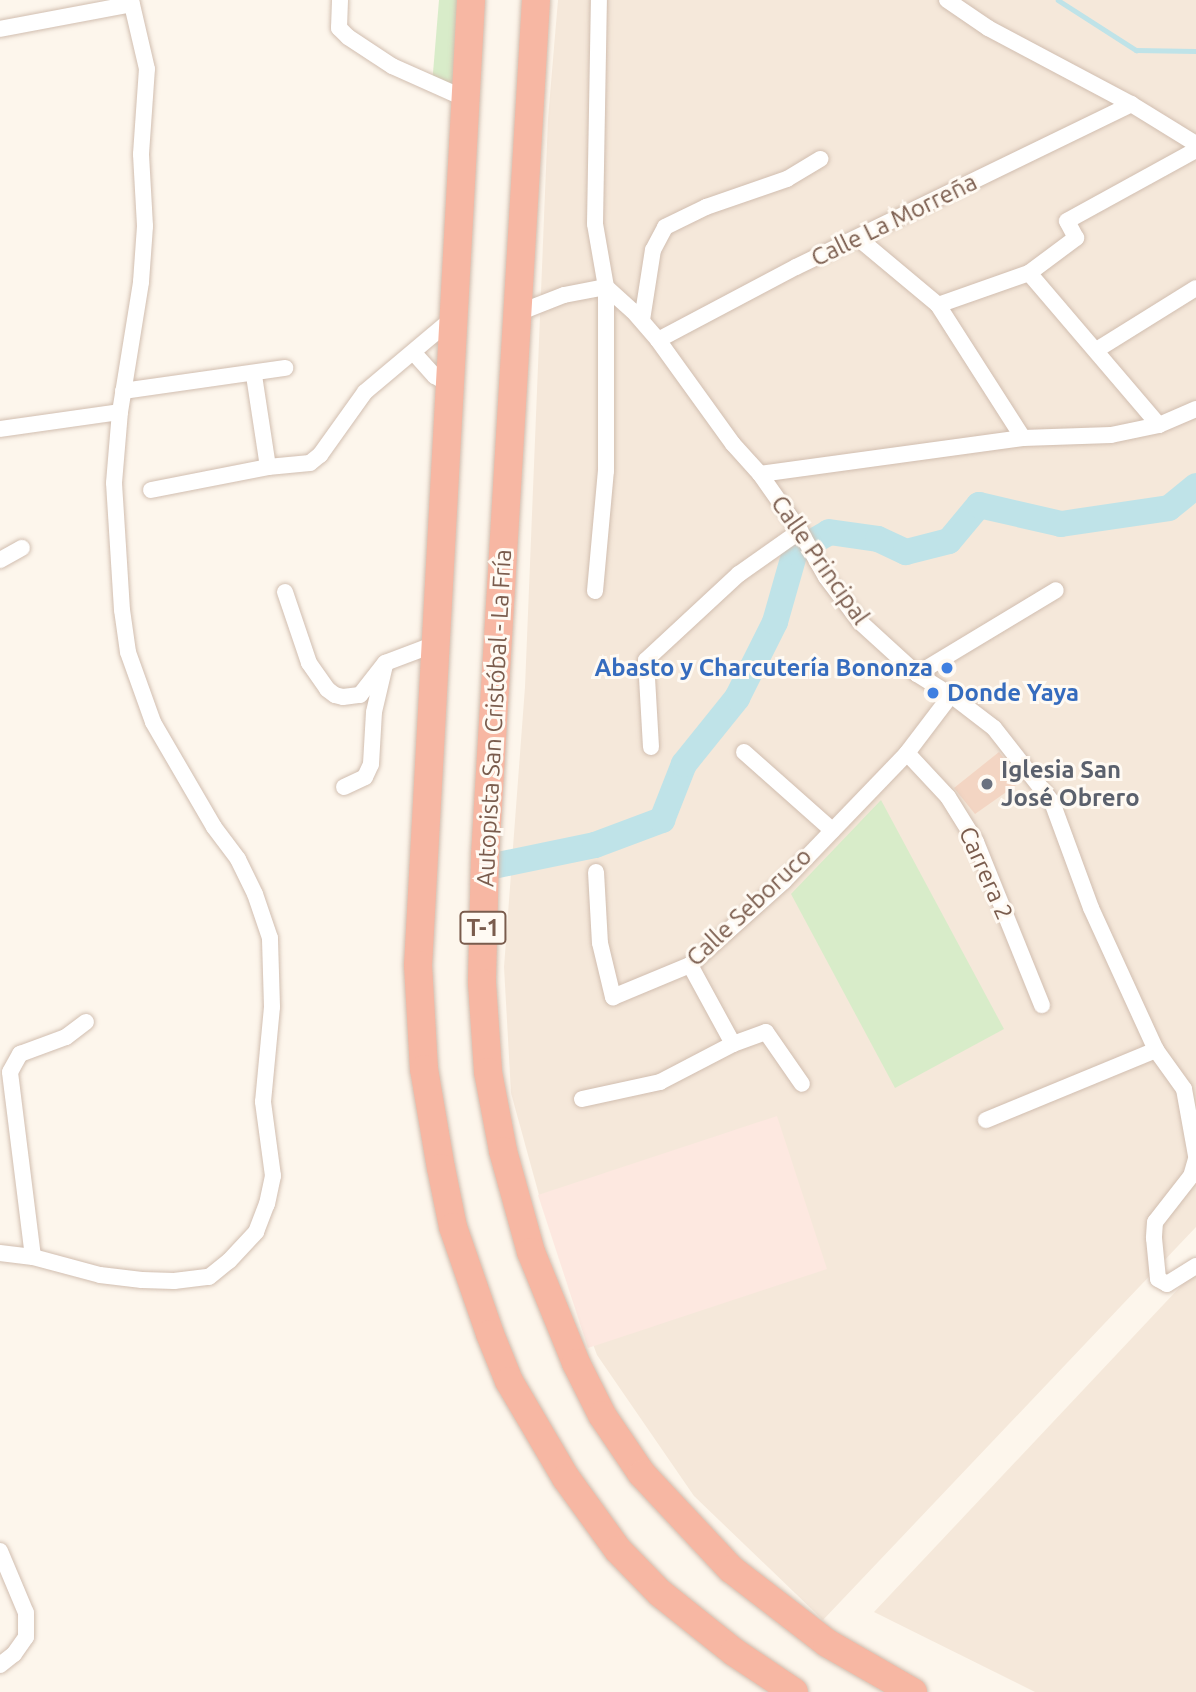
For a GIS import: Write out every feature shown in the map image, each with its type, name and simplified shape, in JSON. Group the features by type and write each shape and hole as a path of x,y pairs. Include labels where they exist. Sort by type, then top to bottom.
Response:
{"highway":[{"path":"471,0 418,965 424,1069 450,1215 471,1284 509,1381 566,1478 618,1550 660,1593 694,1622 794,1692"},
{"name":"Autopista San Cristóbal - La Fría","path":"536,0 485,856 482,983 488,1072 495,1113 528,1239 576,1363 602,1415 642,1474 731,1569 827,1643 914,1692"}],"street":[{"path":"340,0 340,28 348,37 392,66 464,99"},
{"path":"595,591 606,471 606,287 595,224 599,0"},
{"path":"947,0 988,27 1131,104 1196,144"},
{"path":"0,29 132,2 147,69 141,154 145,226 141,282 120,412 114,484 122,610 128,652 153,722 214,827 237,859 255,894 270,939 272,1007 263,1102 273,1176 267,1204 256,1232 229,1261 209,1277 174,1282 142,1280 100,1275 33,1257 0,1253"},
{"name":"Calle La Morreña","path":"658,340 1131,104"},
{"path":"938,305 1029,273 1076,238 1067,221 1196,150"},
{"path":"642,320 653,250 665,227 706,207 787,179 820,159"},
{"path":"858,238 938,305 1023,438"},
{"path":"1029,273 1098,349 1159,425"},
{"path":"518,313 564,295 606,287"},
{"name":"Calle Principal","path":"606,287 642,320 733,444 760,474 800,531 826,577 860,622 917,674 951,695 994,728 1052,802 1091,908 1156,1050 1190,1086 1196,1157 1191,1176 1155,1222 1154,1238 1158,1279 1167,1284 1196,1266"},
{"path":"1098,349 1196,288"},
{"path":"151,490 268,467 310,463 320,455 365,392 385,372 414,353 453,318"},
{"path":"414,353 435,376 449,384"},
{"path":"123,391 254,375 285,368"},
{"path":"254,375 268,467"},
{"path":"760,474 1023,438 1111,435 1159,425 1196,409"},
{"path":"0,429 120,412"},
{"path":"651,747 646,660 739,574 800,531"},
{"path":"0,561 22,548"},
{"path":"917,674 1056,590"},
{"path":"285,592 309,663 327,690 343,697 360,695 385,663 435,644"},
{"path":"344,788 365,777 371,764 374,712 385,663"},
{"name":"Calle Seboruco","path":"596,872 600,943 613,998 690,965 784,881 907,753 951,695"},
{"path":"744,752 832,830"},
{"name":"Carrera 2","path":"907,753 948,797 976,842 1042,1006"},
{"path":"690,965 733,1044"},
{"path":"33,1257 10,1072 19,1054 66,1037 86,1022"},
{"path":"582,1099 660,1082 733,1044 766,1032 802,1084"},
{"path":"986,1120 1156,1050"},
{"path":"0,1551 26,1613 26,1637 14,1654 0,1665"}],"shaded area":[{"path":"558,0 1196,0 1196,1227 823,1620 694,1496 597,1355 542,1206 511,1093 504,967 525,687 548,119"},
{"path":"777,1116 827,1269 588,1348 538,1195"},
{"path":"1196,1270 1196,1692 1035,1692 874,1612"}],"green space":[{"path":"439,0 471,0 464,98 432,85"},
{"path":"881,800 1004,1029 895,1088 791,894"}],"building":[{"name":"Iglesia San José Obrero","path":"999,752 1022,781 975,814 954,788"}],"waterway":[{"path":"1058,0 1136,50 1196,51"},
{"path":"498,865 595,845 662,820 684,764 737,698 775,622 795,552 829,532 878,539 906,552 949,541 979,505 1061,524 1169,508 1196,486"}],"place":[{"name":"Abasto y Charcutería Bononza","path":"947,668"},
{"name":"Donde Yaya","path":"933,693"},
{"name":"Iglesia San José Obrero","path":"987,784"}]}
